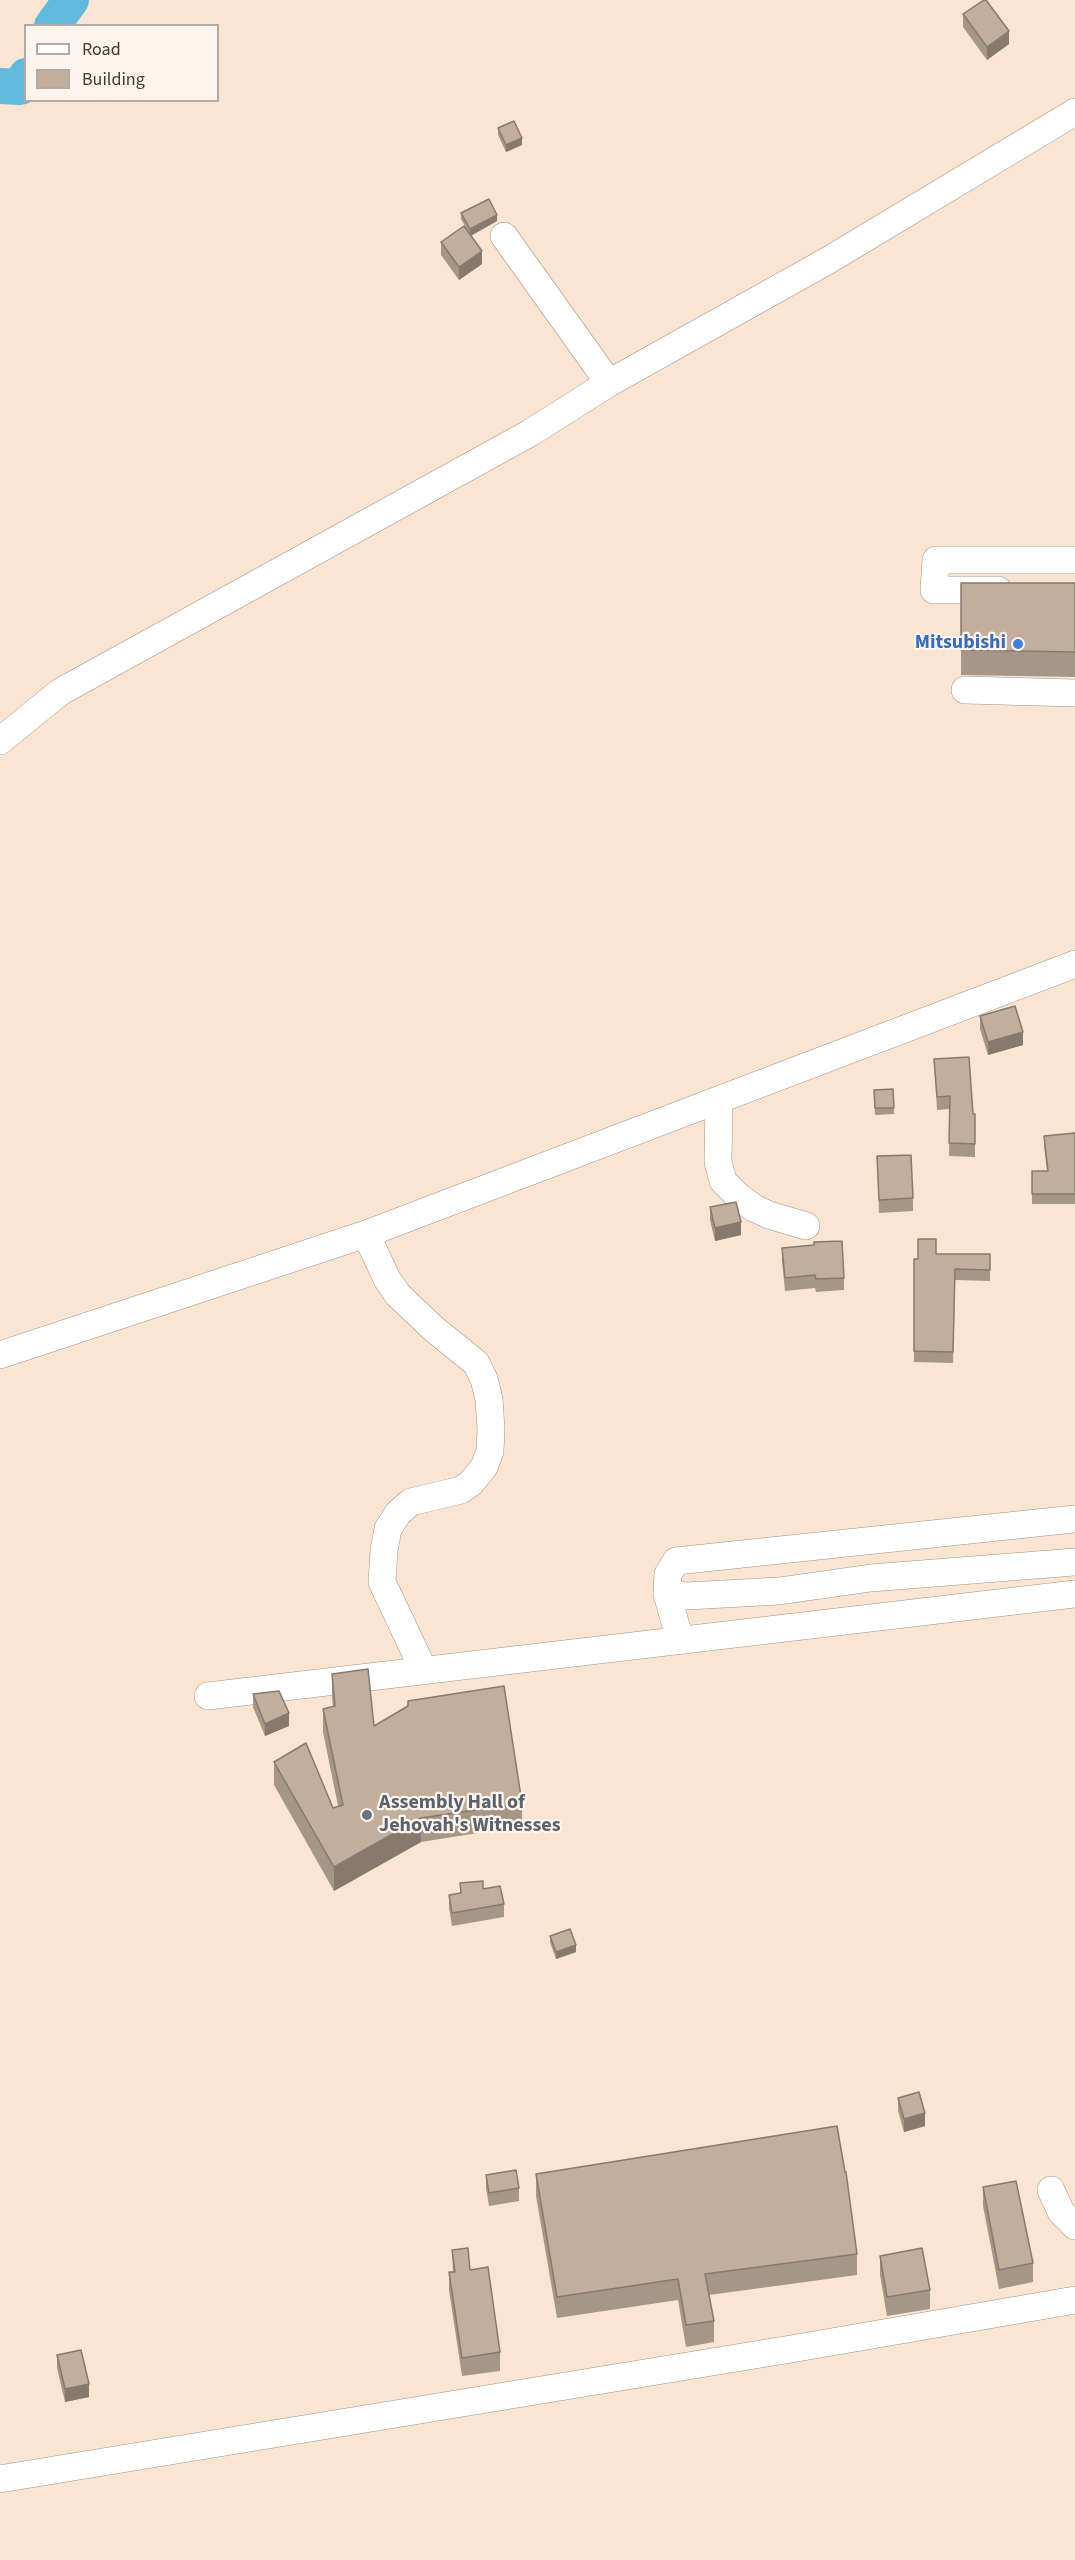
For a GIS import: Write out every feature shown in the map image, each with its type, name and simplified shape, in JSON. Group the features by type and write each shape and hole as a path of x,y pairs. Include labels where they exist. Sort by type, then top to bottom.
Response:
{"street":[{"path":"0,741 60,692 530,433 609,383 827,261 1075,112"},
{"path":"504,236 609,383"},
{"path":"1027,590 934,590 936,560 1074,560 1074,590"},
{"path":"965,690 1075,693"},
{"path":"0,1355 366,1234 1075,964"},
{"path":"719,1101 718,1162 723,1181 754,1208 806,1226"},
{"path":"366,1234 375,1258 398,1295 434,1329 476,1363 484,1379 489,1399 490,1440 484,1467 471,1484 461,1490 411,1502 398,1512 388,1529 382,1582 424,1671"},
{"path":"680,1640 667,1594 668,1574 676,1561 1075,1519"},
{"path":"667,1594 687,1596 779,1591 871,1578 1075,1562"},
{"path":"207,1696 1075,1594"},
{"path":"1051,2190 1061,2212 1075,2226"},
{"path":"0,2479 1075,2300"}],"building":[{"path":"984,0 1009,31 987,47 963,14"},
{"path":"514,121 522,138 506,145 498,128"},
{"path":"489,199 497,215 470,229 461,213"},
{"path":"464,226 482,251 459,267 441,242"},
{"path":"961,583 1075,583 1075,652 961,650"},
{"path":"1015,1006 1023,1032 988,1042 980,1016"},
{"path":"969,1057 973,1114 975,1114 975,1144 949,1143 950,1096 937,1097 934,1059"},
{"path":"893,1089 894,1108 875,1108 874,1090"},
{"path":"1075,1133 1075,1194 1032,1194 1032,1171 1048,1171 1044,1136"},
{"path":"911,1155 913,1198 879,1200 877,1156"},
{"path":"736,1202 741,1222 715,1228 710,1207"},
{"path":"918,1239 936,1239 936,1254 990,1254 990,1270 955,1269 953,1352 914,1351 914,1259 918,1259"},
{"path":"842,1241 844,1278 816,1279 815,1275 785,1278 782,1248 814,1245 814,1242"},
{"path":"368,1669 374,1726 408,1706 408,1701 504,1686 522,1803 421,1818 334,1867 274,1762 306,1743 333,1808 343,1805 323,1709 335,1706 332,1674"},
{"path":"279,1691 289,1713 265,1724 253,1694"},
{"path":"483,1881 483,1889 500,1886 504,1904 452,1913 449,1895 461,1893 460,1883"},
{"path":"570,1929 576,1945 556,1952 550,1936"},
{"path":"919,2092 925,2113 904,2119 898,2098"},
{"path":"837,2126 857,2254 705,2274 714,2321 686,2325 678,2279 557,2297 536,2174"},
{"path":"516,2170 519,2188 489,2193 486,2175"},
{"path":"1016,2181 1033,2263 999,2270 983,2187"},
{"path":"468,2248 470,2270 488,2267 500,2352 462,2358 449,2272 455,2272 452,2250"},
{"path":"922,2248 930,2290 887,2297 880,2256"},
{"path":"81,2350 89,2384 65,2389 57,2355"}],"waterway":[{"path":"53,24 71,0"},
{"path":"0,86 20,87 24,80"}],"place":[{"name":"Mitsubishi","path":"1018,644"},
{"name":"Assembly Hall of Jehovah's Witnesses","path":"367,1815"}]}
